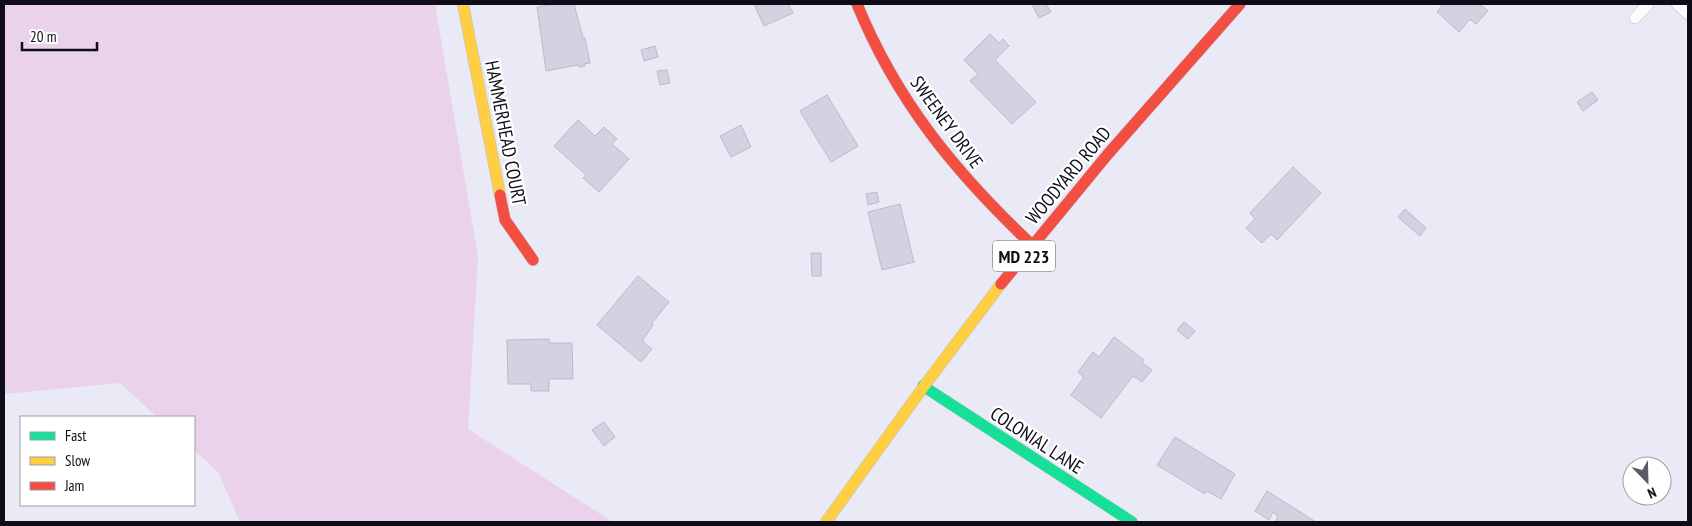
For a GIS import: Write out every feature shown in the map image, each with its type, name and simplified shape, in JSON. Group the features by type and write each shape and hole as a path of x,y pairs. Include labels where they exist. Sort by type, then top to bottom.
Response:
{"street":[{"name":"HAMMERHEAD COURT","path":"463,4 505,220 534,260"},
{"name":"SWEENEY DRIVE","path":"857,4 864,25 888,69 936,141 967,180 1032,245"},
{"name":"WOODYARD ROAD","path":"826,522 924,386 1032,245 1165,87 1240,4"},
{"name":"COLONIAL LANE","path":"924,386 1132,522"}],"lane":[{"path":"1635,18 1648,4"},
{"path":"1677,4 1688,14"}],"shaded area":[{"path":"4,4 435,4 478,257 468,429 613,522 240,522 218,472 195,451 195,416 156,416 120,383 4,394"}],"building":[{"path":"555,4 574,4 583,38 585,38 590,63 584,64 585,66 579,67 578,65 546,71 537,7"},
{"path":"754,4 788,4 793,13 764,26"},
{"path":"1032,4 1046,4 1051,12 1039,18"},
{"path":"1443,4 1480,4 1488,11 1476,24 1470,19 1459,32 1437,12"},
{"path":"990,34 999,43 1003,39 1009,46 995,60 1036,102 1012,124 970,81 978,74 964,60"},
{"path":"655,46 658,57 644,61 641,50"},
{"path":"667,70 670,83 660,85 657,71"},
{"path":"1592,92 1598,100 1583,111 1577,102"},
{"path":"827,95 858,146 831,162 800,111"},
{"path":"578,120 595,136 604,127 617,139 612,144 629,159 599,192 583,178 586,175 554,146"},
{"path":"741,125 751,147 731,157 720,136"},
{"path":"1293,167 1321,193 1277,240 1271,234 1262,243 1246,228 1255,219 1250,213"},
{"path":"877,192 879,202 868,205 866,194"},
{"path":"900,204 914,262 882,270 868,212"},
{"path":"1405,209 1426,228 1420,236 1398,217"},
{"path":"811,253 821,253 821,276 812,276"},
{"path":"638,276 669,302 652,323 653,325 642,341 652,349 641,362 597,325"},
{"path":"1184,322 1195,331 1188,339 1177,330"},
{"path":"1114,337 1144,360 1142,363 1152,370 1142,382 1133,376 1101,418 1071,395 1084,377 1078,372 1093,352 1099,357"},
{"path":"549,339 549,343 572,343 573,379 549,379 549,391 531,391 531,384 508,384 507,340"},
{"path":"604,422 615,437 604,446 592,430"},
{"path":"1175,437 1235,474 1221,499 1207,491 1205,494 1157,465"},
{"path":"1267,491 1316,522 1275,522 1278,516 1273,512 1269,520 1255,511"}],"traffic: fast":[{"path":"923,386 1132,522"}],"traffic: slow":[{"path":"463,4 500,195"},
{"path":"826,522 927,382 1001,284"}],"traffic: jam":[{"path":"857,4 873,40 891,73 931,134 978,191 1032,245"},
{"path":"1001,284 1108,154 1240,4"},
{"path":"500,195 505,220 533,260"}]}
